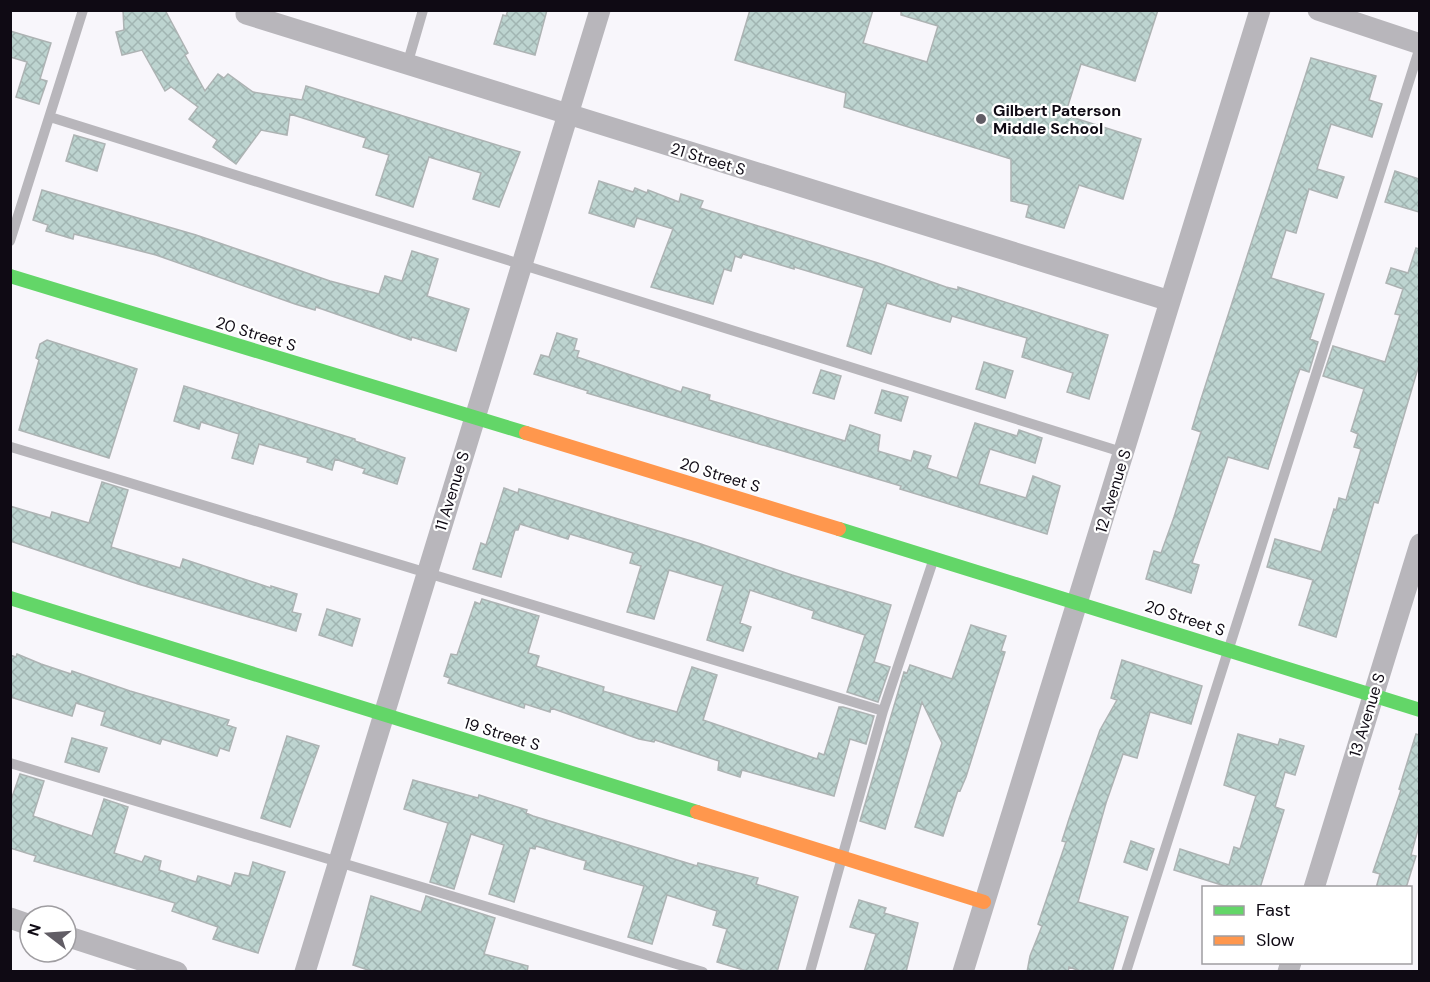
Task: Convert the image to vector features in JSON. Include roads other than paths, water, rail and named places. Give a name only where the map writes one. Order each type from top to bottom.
[{"type":"street","name":"11 Avenue S","points":[[305,972],[341,861],[426,572],[523,265],[600,10]]},
{"type":"street","name":"12 Avenue S","points":[[963,972],[1260,10]]},
{"type":"street","points":[[1318,10],[1419,46]]},
{"type":"street","name":"21 Street S","points":[[246,12],[567,116],[1170,301]]},
{"type":"street","name":"20 Street S","points":[[10,276],[1079,602],[1419,710]]},
{"type":"street","name":"13 Avenue S","points":[[1315,886],[1419,543]]},
{"type":"street","name":"19 Street S","points":[[10,598],[984,902]]},
{"type":"street","points":[[78,941],[148,967],[177,972]]},
{"type":"lane","points":[[10,241],[83,10]]},
{"type":"lane","points":[[407,65],[423,10]]},
{"type":"lane","points":[[1126,972],[1230,650],[1419,46]]},
{"type":"lane","points":[[50,117],[1125,453]]},
{"type":"lane","points":[[11,447],[883,711]]},
{"type":"lane","points":[[810,972],[883,711],[934,558]]},
{"type":"lane","points":[[10,763],[341,861],[702,972]]},
{"type":"place","name":"Gilbert Paterson Middle School","points":[[981,119]]}]
